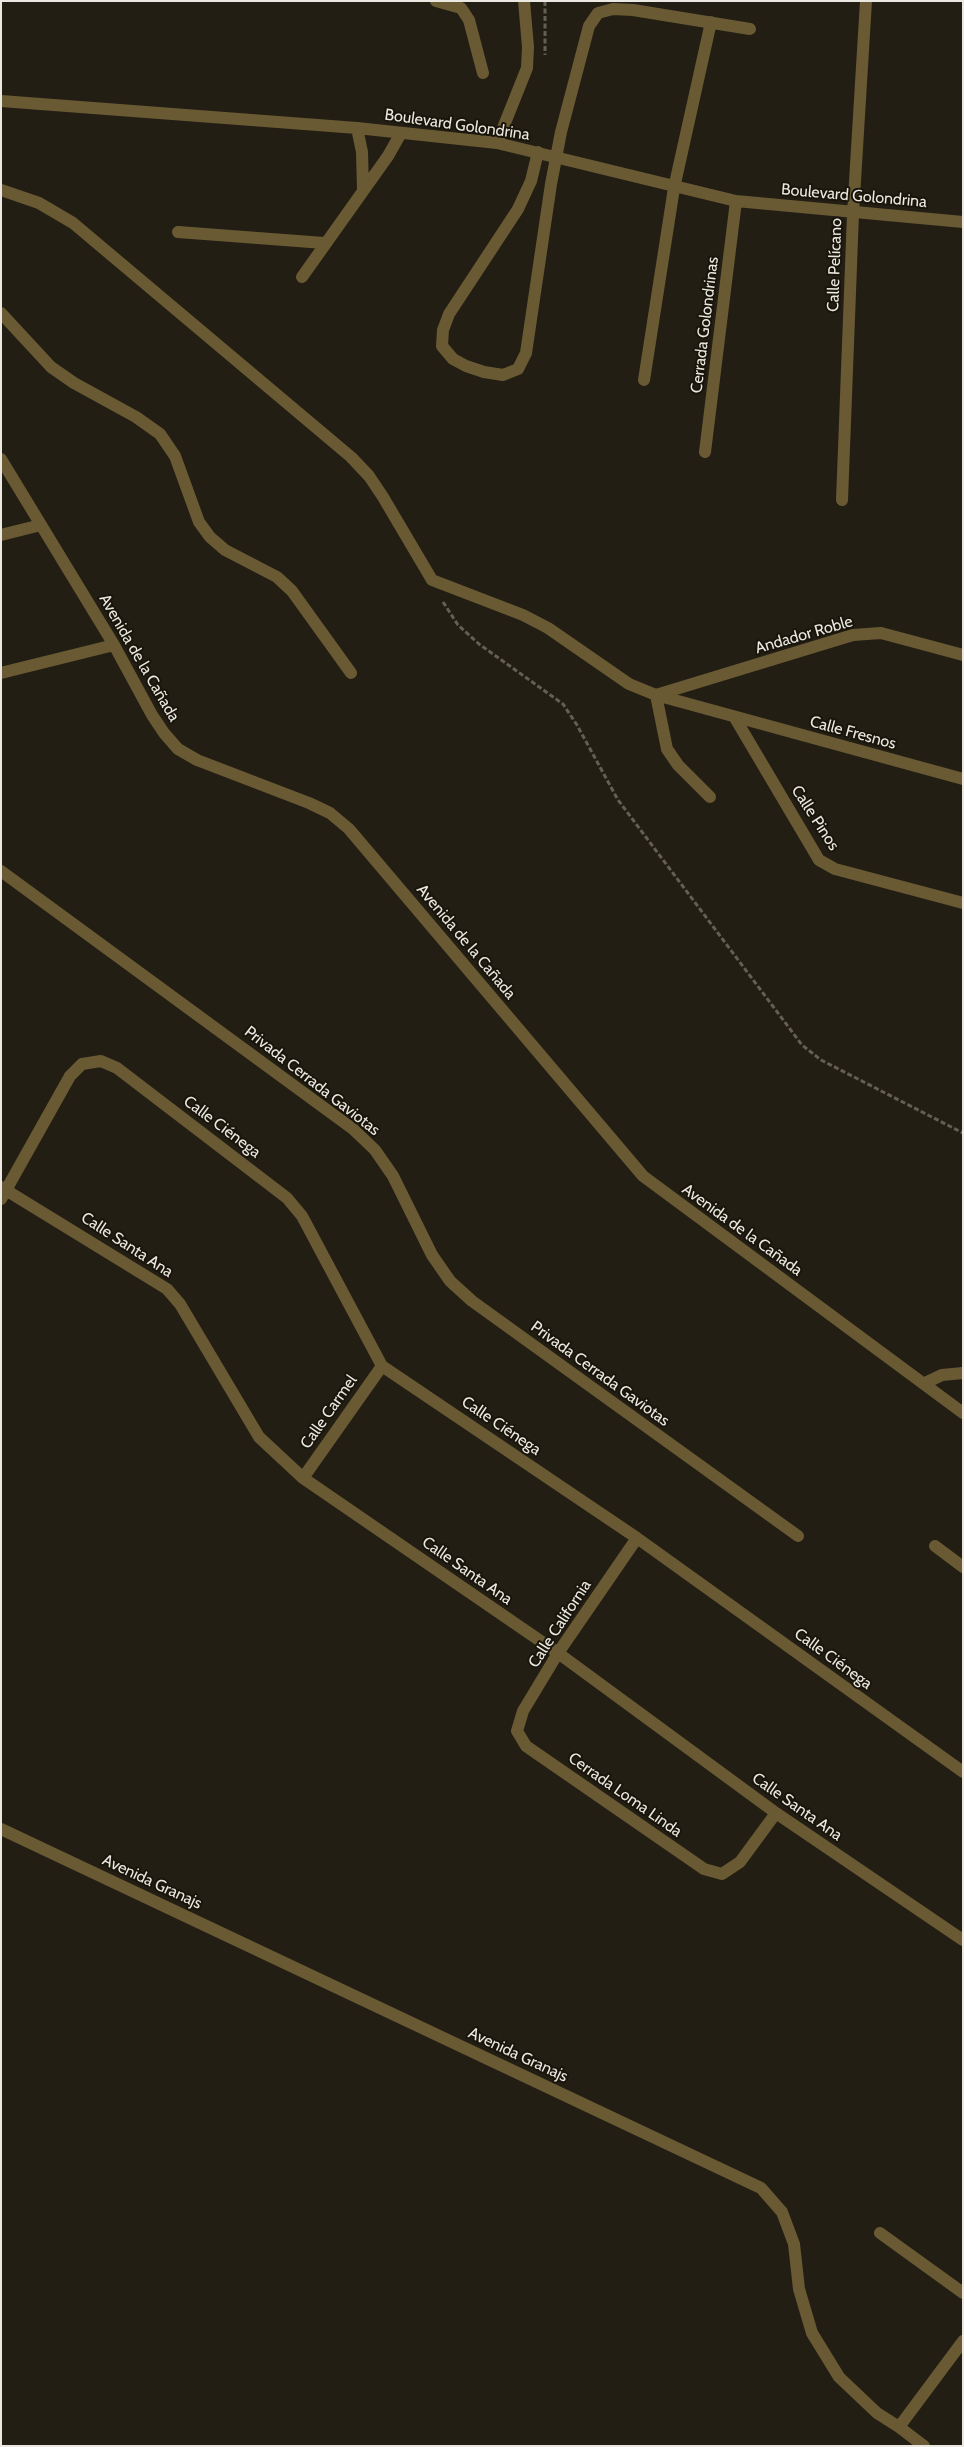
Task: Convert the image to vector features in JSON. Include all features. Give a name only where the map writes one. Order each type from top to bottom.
[{"type":"street","points":[[436,1],[461,8],[469,20],[483,73]]},
{"type":"street","points":[[497,143],[527,68],[528,47],[524,1]]},
{"type":"street","name":"Calle Pelícano","points":[[842,500],[853,214],[866,1]]},
{"type":"street","points":[[538,152],[531,181],[518,209],[449,314],[443,330],[442,346],[453,359],[484,372],[502,375],[518,369],[526,353],[560,132],[589,26],[598,13],[613,8],[750,29]]},
{"type":"street","points":[[644,380],[674,188],[711,22]]},
{"type":"street","name":"Boulevard Golondrina","points":[[1,102],[357,128],[497,143],[736,202],[853,214],[963,222]]},
{"type":"street","points":[[357,128],[362,152],[363,189]]},
{"type":"street","points":[[302,277],[401,133]]},
{"type":"street","points":[[1,190],[39,203],[73,222],[351,457],[374,483],[432,580]]},
{"type":"street","name":"Cerrada Golondrinas","points":[[705,452],[736,202]]},
{"type":"street","points":[[178,232],[324,243]]},
{"type":"street","points":[[1,313],[51,367],[74,384],[136,418],[160,434],[175,456],[199,522],[210,537],[225,550],[277,577],[292,591],[351,673]]},
{"type":"street","name":"Avenida de la Cañada","points":[[1,459],[114,645],[152,715],[178,749],[197,760],[309,803],[330,813],[349,829],[643,1176],[658,1189],[925,1383],[963,1413]]},
{"type":"street","points":[[1,535],[41,525]]},
{"type":"street","name":"Calle Fresnos","points":[[432,580],[539,624],[629,684],[656,696],[963,779]]},
{"type":"street","name":"Andador Roble","points":[[656,696],[853,635],[882,633],[963,655]]},
{"type":"street","points":[[1,673],[114,645]]},
{"type":"street","points":[[656,696],[668,749],[678,765],[710,797]]},
{"type":"street","name":"Calle Pinos","points":[[735,718],[819,860],[835,869],[963,903]]},
{"type":"street","name":"Privada Cerrada Gaviotas","points":[[1,871],[353,1129],[375,1150],[393,1176],[432,1255],[450,1281],[472,1301],[798,1536]]},
{"type":"street","name":"Calle Ciénega","points":[[3,1192],[70,1076],[82,1064],[100,1061],[117,1068],[287,1198],[302,1216],[382,1366],[637,1538],[963,1772]]},
{"type":"street","name":"Calle Santa Ana","points":[[3,1192],[167,1288],[180,1304],[259,1437],[303,1478],[558,1653],[776,1813],[963,1940]]},
{"type":"street","name":"Calle Carmel","points":[[303,1478],[382,1366]]},
{"type":"street","points":[[925,1383],[942,1375],[963,1373]]},
{"type":"street","name":"Calle California","points":[[517,1731],[523,1711],[558,1653],[637,1538]]},
{"type":"street","points":[[935,1546],[963,1567]]},
{"type":"street","name":"Cerrada Loma Linda","points":[[517,1731],[526,1746],[704,1869],[722,1874],[740,1862],[776,1813]]},
{"type":"street","name":"Avenida Granajs","points":[[1,1829],[761,2188],[782,2212],[794,2244],[799,2289],[812,2333],[839,2378],[876,2413],[924,2446]]},
{"type":"street","points":[[880,2233],[963,2293]]},
{"type":"street","points":[[899,2427],[963,2340]]},
{"type":"path","points":[[432,580],[445,607],[458,625],[479,644],[563,704],[577,725],[618,800],[802,1045],[822,1060],[963,1133]]}]
